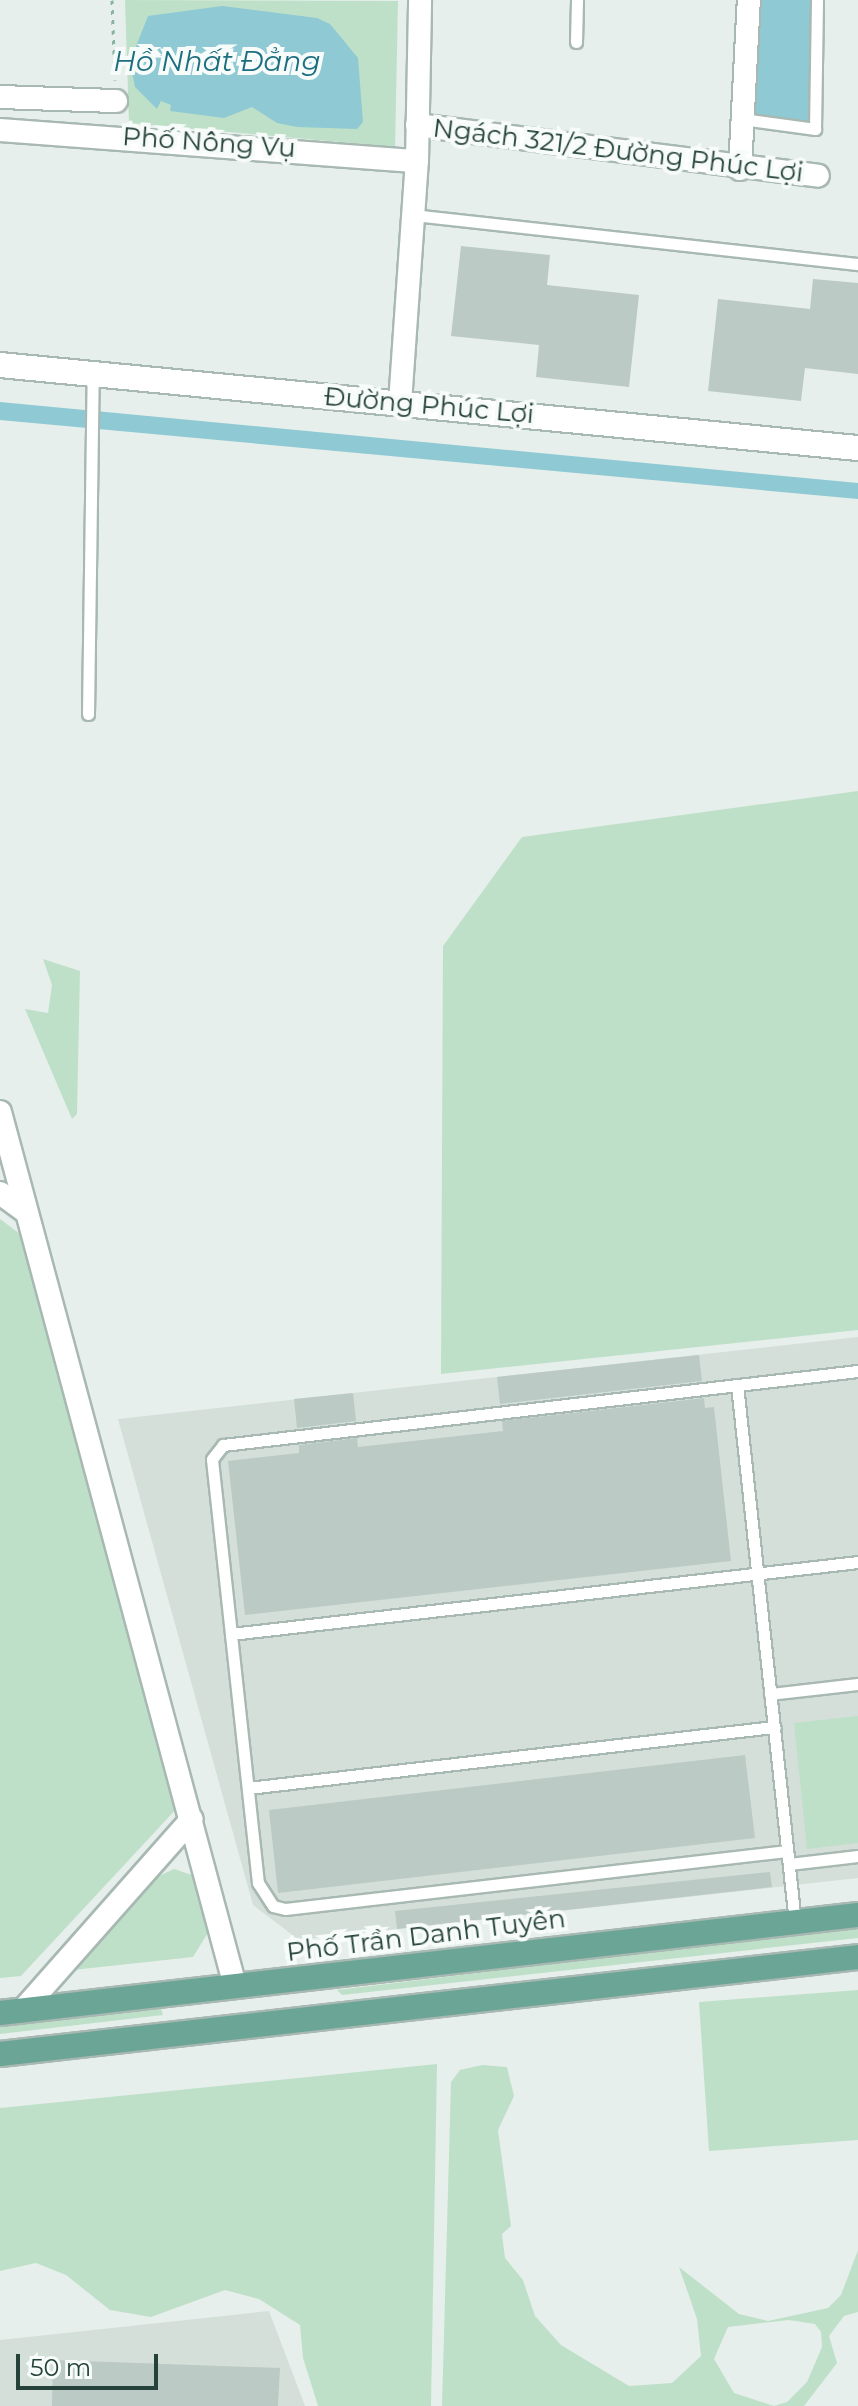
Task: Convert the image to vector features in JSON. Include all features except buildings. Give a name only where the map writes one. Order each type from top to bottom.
[{"type":"main road","name":"Phố Trần Danh Tuyên","points":[[11,2012],[858,1915]]},
{"type":"main road","points":[[0,2054],[858,1957]]},
{"type":"main road","points":[[235,1986],[242,2027]]},
{"type":"street","points":[[400,403],[417,161],[420,0]]},
{"type":"street","points":[[740,169],[749,0]]},
{"type":"street","points":[[0,97],[116,101]]},
{"type":"street","name":"Ngách 321/2 Đường Phúc Lợi","points":[[417,125],[740,169],[818,176]]},
{"type":"street","name":"Phố Nông Vụ","points":[[0,130],[417,161]]},
{"type":"street","name":"Đường Phúc Lợi","points":[[0,365],[858,448]]},
{"type":"street","points":[[0,1112],[235,1986]]},
{"type":"street","points":[[0,1193],[26,1212]]},
{"type":"street","points":[[11,2012],[192,1819]]},
{"type":"lane","points":[[576,42],[577,0]]},
{"type":"lane","points":[[742,119],[815,129],[817,0]]},
{"type":"lane","points":[[413,215],[858,264]]},
{"type":"lane","points":[[88,714],[93,374]]},
{"type":"lane","points":[[787,1851],[285,1909],[262,1896],[258,1883],[212,1459],[217,1448],[858,1371]]},
{"type":"lane","points":[[737,1385],[795,1922]]},
{"type":"lane","points":[[231,1634],[858,1562]]},
{"type":"lane","points":[[770,1694],[858,1684]]},
{"type":"lane","points":[[248,1788],[774,1727]]},
{"type":"lane","points":[[789,1864],[858,1856]]},
{"type":"path","points":[[112,0],[116,101]]},
{"type":"shaded area","points":[[858,1337],[858,1878],[299,1940],[253,1905],[118,1419]]},
{"type":"shaded area","points":[[269,2311],[305,2406],[0,2406],[0,2340]]},
{"type":"green space","name":"Hồ Nhất Đẳng","points":[[125,0],[398,1],[395,147],[129,123]]},
{"type":"green space","points":[[858,791],[858,1330],[441,1374],[443,946],[522,837]]},
{"type":"green space","points":[[43,959],[80,971],[77,1114],[72,1119],[25,1009],[48,1013],[52,985]]},
{"type":"green space","points":[[0,1219],[20,1234],[179,1806],[21,1976],[0,1978]]},
{"type":"green space","points":[[858,1716],[858,1843],[807,1849],[794,1723]]},
{"type":"green space","points":[[174,1869],[195,1876],[209,1931],[193,1957],[73,1970],[157,1877]]},
{"type":"green space","points":[[858,1927],[858,1938],[342,1995],[337,1990]]},
{"type":"green space","points":[[858,1990],[858,2140],[709,2151],[699,2002]]},
{"type":"green space","points":[[161,2008],[163,2015],[0,2034],[0,2026]]},
{"type":"green space","points":[[437,2064],[431,2406],[318,2406],[303,2358],[300,2325],[259,2299],[225,2290],[151,2317],[110,2310],[66,2275],[36,2263],[0,2271],[0,2108]]},
{"type":"green space","points":[[482,2065],[507,2067],[514,2096],[498,2130],[511,2226],[502,2234],[505,2258],[523,2280],[535,2316],[561,2345],[629,2386],[672,2383],[701,2356],[697,2319],[679,2267],[739,2314],[768,2321],[828,2308],[841,2295],[858,2250],[858,2312],[844,2316],[829,2336],[837,2363],[804,2406],[774,2406],[442,2406],[451,2082],[460,2070]],"holes":[[[789,2320],[815,2324],[821,2332],[822,2347],[807,2382],[787,2402],[774,2406],[734,2393],[714,2359],[728,2327]]]},
{"type":"water","points":[[758,0],[813,0],[808,124],[754,117]]},
{"type":"water","name":"Hồ Nhất Đẳng","points":[[222,6],[317,18],[330,24],[358,58],[363,122],[357,129],[297,127],[277,123],[252,107],[224,118],[170,111],[171,105],[161,101],[157,109],[135,87],[132,72],[131,59],[148,16]]},
{"type":"water","points":[[0,402],[858,483],[858,499],[0,420]]}]
